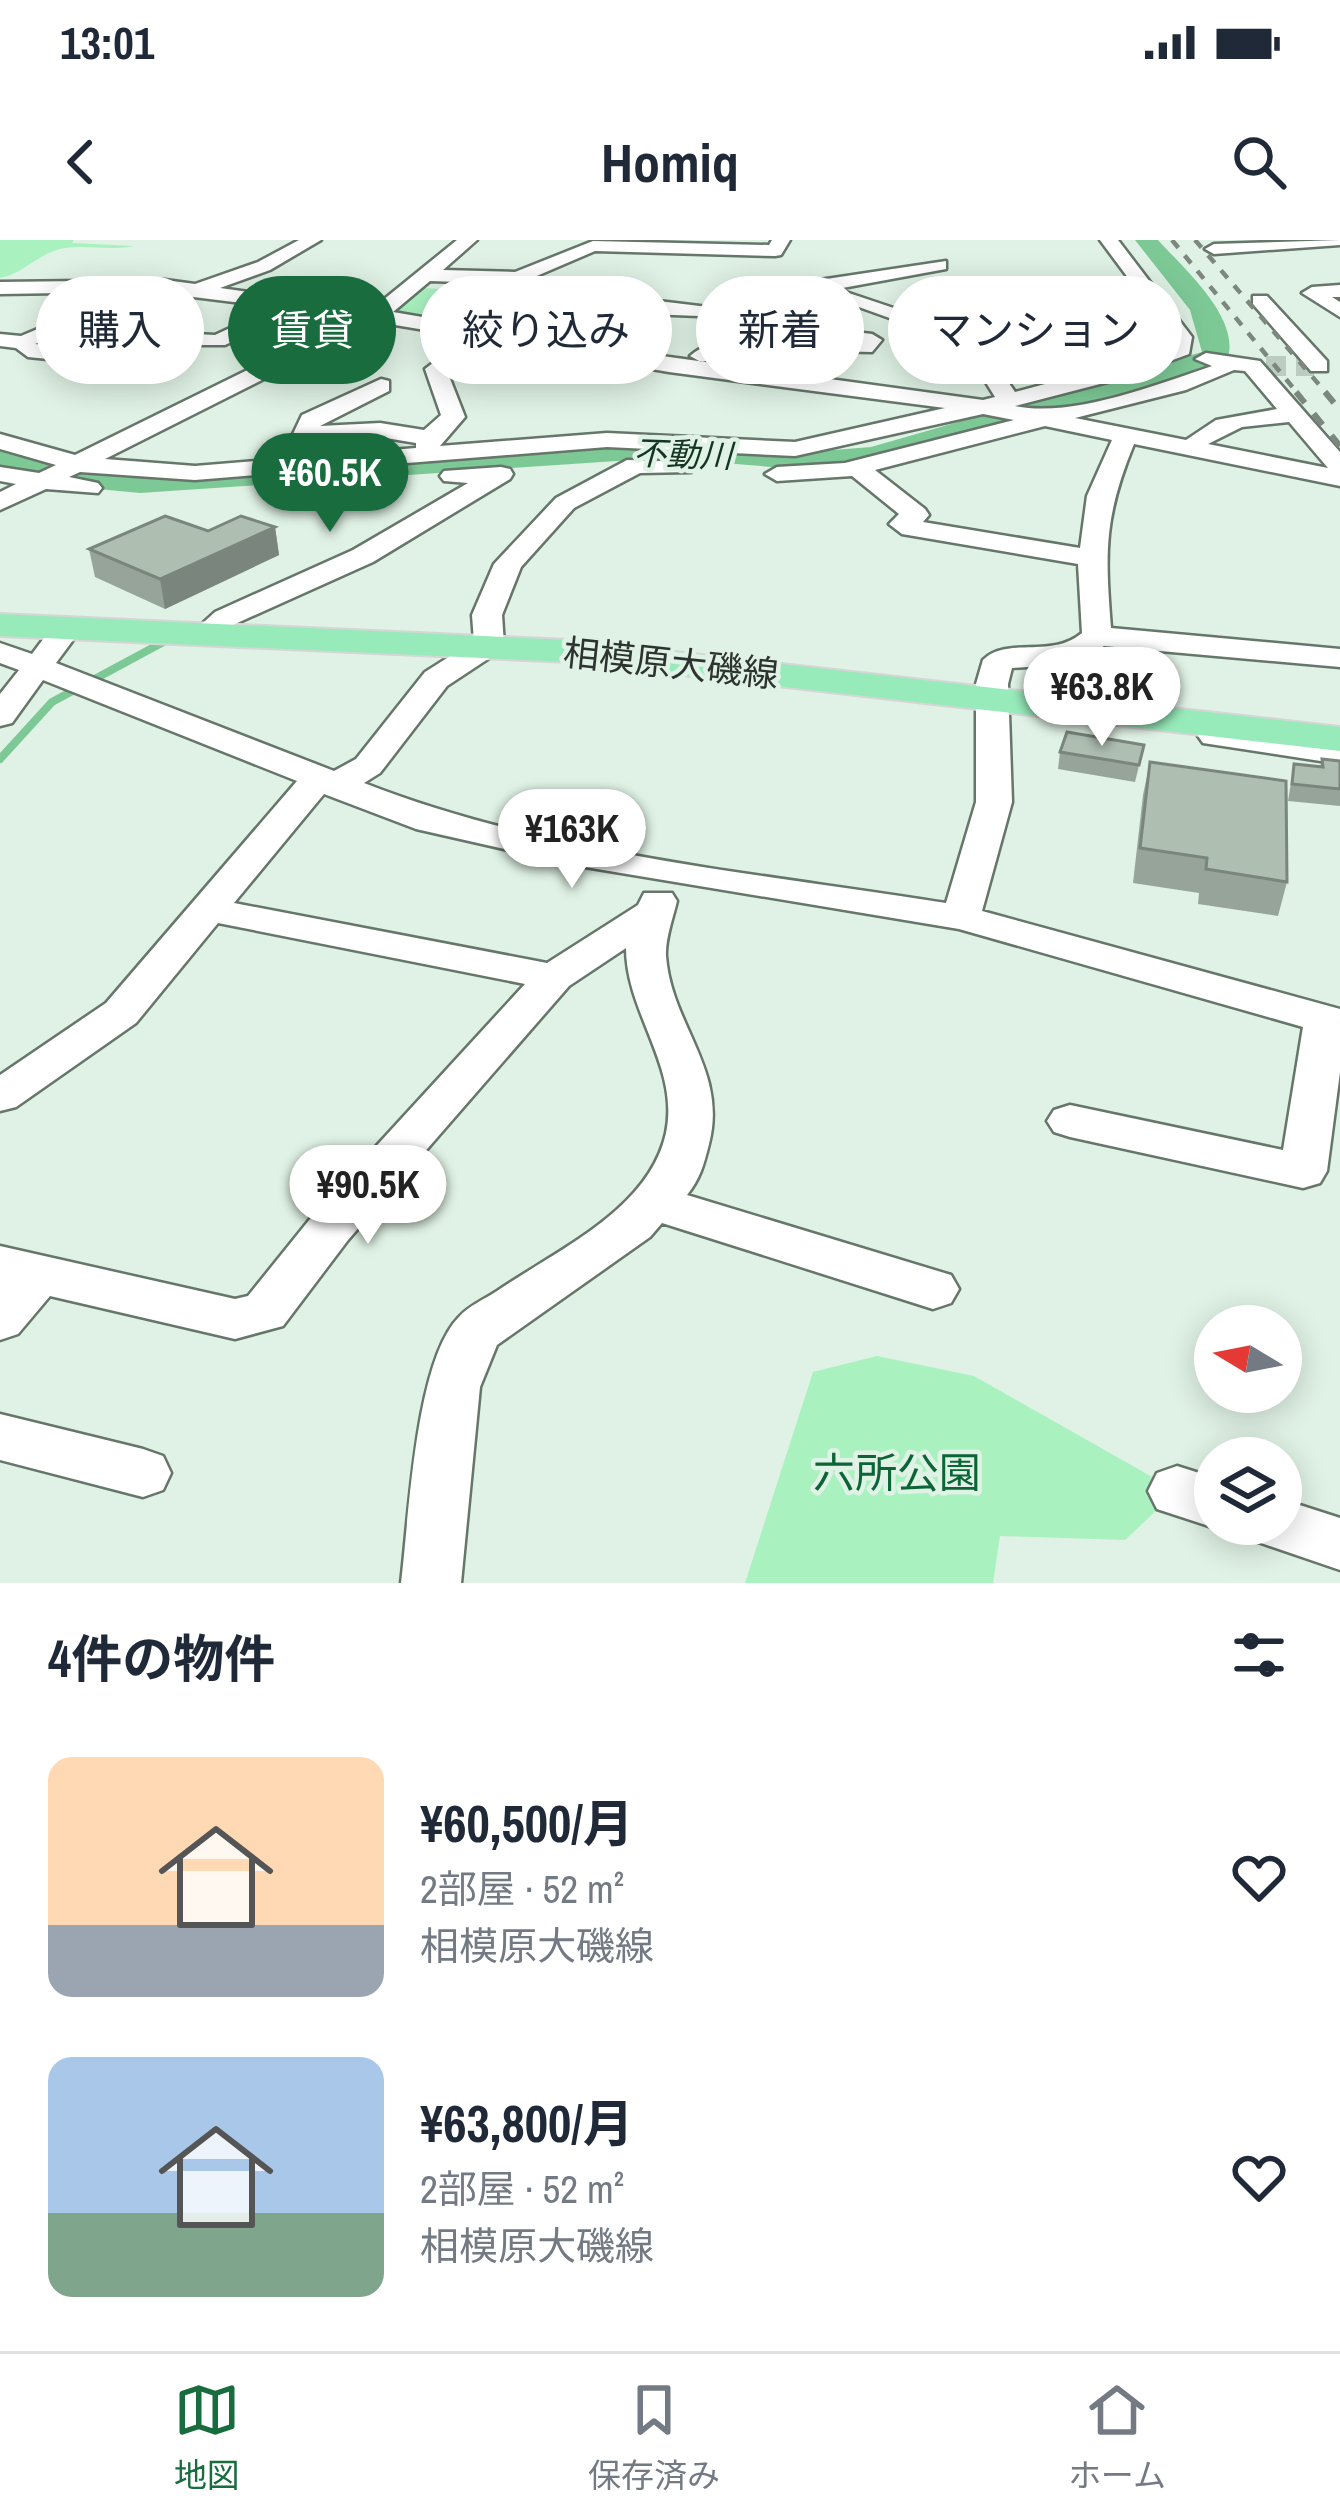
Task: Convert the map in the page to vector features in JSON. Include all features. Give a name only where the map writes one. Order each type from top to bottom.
[{"type":"main road","name":"相模原大磯線","points":[[0,625],[489,645],[1340,739]]},
{"type":"street","points":[[204,287],[312,240]]},
{"type":"street","points":[[396,298],[468,240]]},
{"type":"street","points":[[425,275],[518,278],[595,243],[776,251],[781,240]]},
{"type":"street","points":[[1108,240],[1135,276]]},
{"type":"street","points":[[1214,249],[1334,243]]},
{"type":"street","points":[[864,278],[940,265]]},
{"type":"street","points":[[1322,270],[1340,281]]},
{"type":"street","points":[[0,288],[36,288]]},
{"type":"street","points":[[1340,291],[1312,292],[1340,311]]},
{"type":"street","points":[[1260,300],[1329,370]]},
{"type":"street","points":[[11,341],[28,351],[126,361],[175,339],[218,341],[228,336]]},
{"type":"street","points":[[1182,355],[1249,365],[1340,467]]},
{"type":"street","points":[[680,368],[696,359]]},
{"type":"street","points":[[0,441],[53,473],[181,494],[636,465],[776,474],[856,467],[1249,365]]},
{"type":"street","points":[[672,367],[747,385],[979,406],[1340,478]]},
{"type":"street","points":[[0,502],[234,384]]},
{"type":"street","points":[[428,447],[453,417],[441,384]]},
{"type":"street","points":[[974,384],[1009,401]]},
{"type":"street","points":[[0,474],[195,473],[428,447],[607,440],[795,449],[1073,384]]},
{"type":"street","points":[[380,386],[310,419],[305,434],[380,430],[428,447]]},
{"type":"street","points":[[1190,450],[1209,429],[1258,417],[1298,415]]},
{"type":"street","points":[[1097,636],[1092,558],[1100,496],[1125,438]]},
{"type":"street","points":[[4,1088],[68,1054],[122,1013],[176,953],[205,909],[326,783],[368,766],[436,679],[489,645],[487,615],[514,554],[565,503],[636,465]]},
{"type":"street","points":[[856,467],[916,514],[902,524],[905,529],[1092,558]]},
{"type":"street","points":[[208,632],[225,618],[409,532],[501,474]]},
{"type":"street","points":[[0,716],[67,628]]},
{"type":"street","points":[[962,917],[994,802],[992,700],[998,660],[1075,655],[1097,636],[1340,658]]},
{"type":"street","points":[[0,652],[326,783],[662,891],[962,917],[1094,950],[1333,1022],[1303,1171],[1070,1121]]},
{"type":"street","points":[[1111,714],[1189,713],[1340,727]]},
{"type":"street","points":[[1111,714],[1166,730],[1340,754]]},
{"type":"street","points":[[0,1320],[20,1270],[235,1319],[265,1312],[331,1226],[554,977],[662,891]]},
{"type":"street","points":[[431,1583],[453,1387],[476,1333],[634,1224],[678,1174],[690,1129],[691,1088],[650,983],[645,951],[662,891]]},
{"type":"street","points":[[205,909],[554,977]]},
{"type":"street","points":[[652,1202],[933,1289]]},
{"type":"street","points":[[0,1438],[142,1473]]},
{"type":"street","points":[[1302,1532],[1340,1544]]},
{"type":"green space","points":[[0,240],[134,246],[63,248],[0,278]]},
{"type":"green space","points":[[420,290],[420,320],[396,316],[396,308]]},
{"type":"green space","name":"六所公園","points":[[877,1356],[974,1376],[1177,1491],[1125,1540],[1000,1536],[993,1583],[745,1583],[813,1372]]},
{"type":"building","points":[[165,516],[208,531],[241,516],[275,527],[160,579],[89,549]]},
{"type":"building","points":[[1067,732],[1144,745],[1139,765],[1060,752]]},
{"type":"building","points":[[1322,759],[1340,761],[1340,789],[1292,784],[1294,764],[1323,767]]},
{"type":"building","points":[[1150,762],[1286,781],[1287,882],[1206,869],[1207,858],[1140,848]]},
{"type":"waterway","name":"不動川","points":[[0,456],[66,476],[140,483],[662,449],[821,461],[873,456],[1216,357],[1216,341],[1203,310],[1146,240]]},
{"type":"waterway","points":[[492,472],[511,460]]},
{"type":"waterway","points":[[0,759],[52,702],[169,639]]},
{"type":"tunnel","points":[[1266,366],[1314,366]]},
{"type":"railway","points":[[1172,240],[1299,395]]},
{"type":"railway","points":[[1195,240],[1328,395]]},
{"type":"railway","points":[[1296,392],[1340,446]]},
{"type":"railway","points":[[1325,392],[1340,410]]}]
